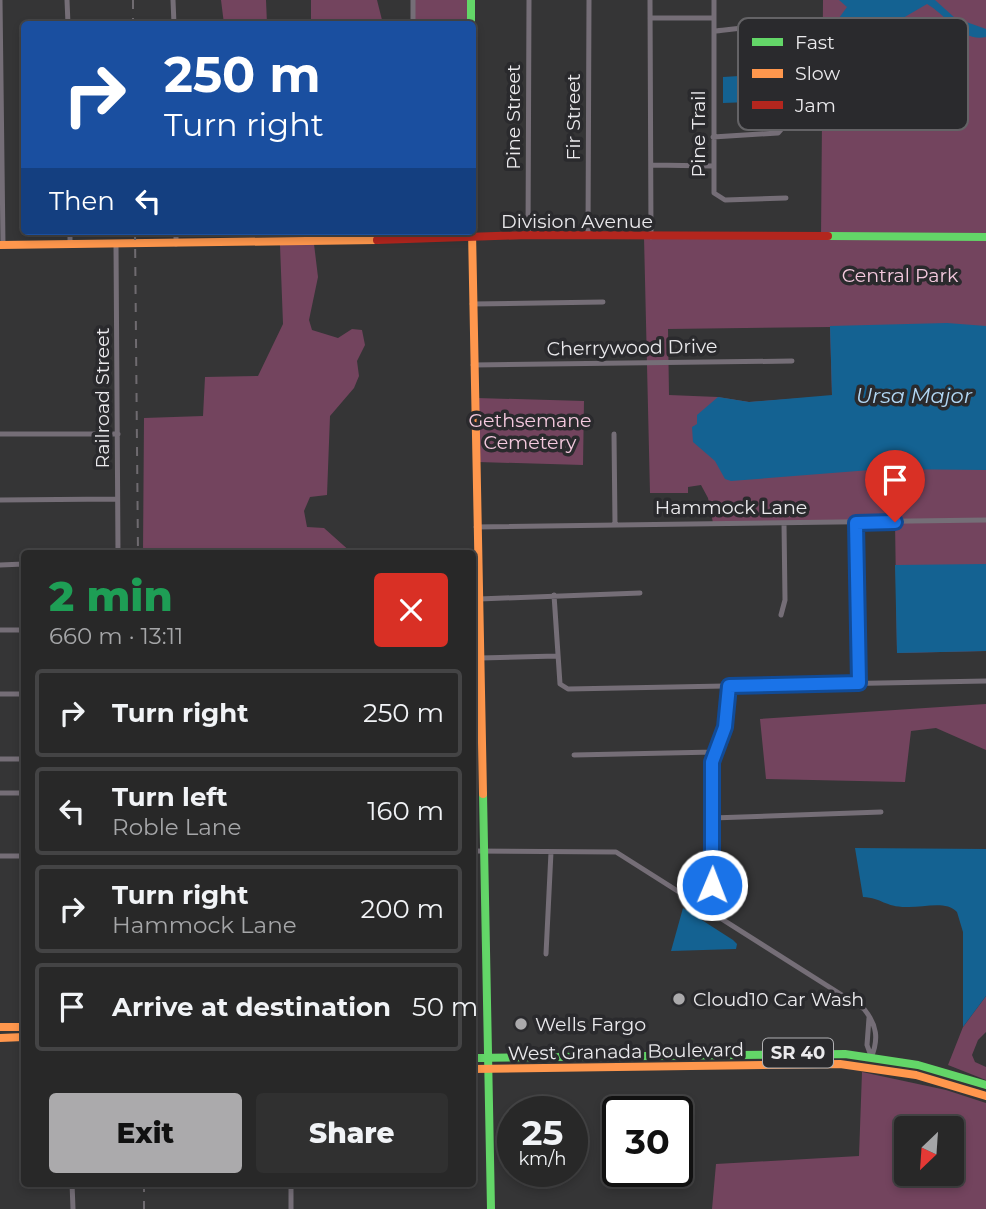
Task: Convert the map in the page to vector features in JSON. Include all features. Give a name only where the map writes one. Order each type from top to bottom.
[{"type":"street","points":[[0,0],[1,245]]},
{"type":"street","points":[[67,0],[68,21]]},
{"type":"street","points":[[173,0],[174,21]]},
{"type":"street","points":[[412,0],[413,21]]},
{"type":"street","points":[[471,0],[471,21]]},
{"type":"street","name":"Pine Street","points":[[528,235],[529,0]]},
{"type":"street","name":"Fir Street","points":[[588,234],[589,0]]},
{"type":"street","points":[[650,0],[651,237]]},
{"type":"street","name":"Pine Trail","points":[[714,0],[713,193],[718,198],[786,198]]},
{"type":"street","points":[[650,19],[714,18]]},
{"type":"street","points":[[714,31],[738,30]]},
{"type":"street","points":[[713,136],[778,133],[781,130]]},
{"type":"street","points":[[652,165],[713,166]]},
{"type":"street","name":"Division Avenue","points":[[476,234],[986,237]]},
{"type":"street","points":[[70,235],[70,244]]},
{"type":"street","points":[[176,235],[176,244]]},
{"type":"street","name":"Division Avenue","points":[[1,245],[176,244],[413,235]]},
{"type":"street","points":[[472,235],[479,599],[476,621],[480,658],[476,753],[477,851],[489,1058],[491,1209]]},
{"type":"street","name":"Railroad Street","points":[[117,244],[118,550]]},
{"type":"street","points":[[472,304],[603,302]]},
{"type":"street","name":"Cherrywood Drive","points":[[473,365],[792,361]]},
{"type":"street","points":[[0,434],[118,433]]},
{"type":"street","points":[[614,434],[615,524]]},
{"type":"street","points":[[0,500],[117,499]]},
{"type":"street","name":"Hammock Lane","points":[[476,527],[986,520]]},
{"type":"street","points":[[781,615],[785,600],[784,523]]},
{"type":"street","points":[[856,523],[859,683]]},
{"type":"street","points":[[0,565],[21,564]]},
{"type":"street","points":[[479,599],[554,594],[640,593]]},
{"type":"street","points":[[554,594],[560,684],[566,688],[986,681]]},
{"type":"street","points":[[0,630],[21,630]]},
{"type":"street","points":[[480,658],[558,656]]},
{"type":"street","points":[[703,907],[712,885],[715,751],[725,727],[729,686]]},
{"type":"street","points":[[0,694],[21,694]]},
{"type":"street","points":[[574,755],[715,751]]},
{"type":"street","points":[[0,759],[21,759]]},
{"type":"street","points":[[0,793],[21,793]]},
{"type":"street","points":[[712,818],[881,812]]},
{"type":"street","points":[[477,851],[616,852],[864,1009],[876,1027],[876,1047],[870,1068]]},
{"type":"street","points":[[546,954],[551,852]]},
{"type":"street","points":[[0,856],[21,856]]},
{"type":"street","points":[[0,1027],[21,1027]]},
{"type":"street","points":[[0,1038],[21,1037]]},
{"type":"street","name":"West Granada Boulevard","points":[[476,1058],[818,1053],[872,1057],[927,1067],[986,1085]]},
{"type":"street","points":[[659,1055],[659,1066]]},
{"type":"street","name":"West Granada Boulevard","points":[[476,1069],[816,1064],[870,1068],[942,1081],[986,1096]]},
{"type":"street","points":[[72,1187],[73,1209]]},
{"type":"street","points":[[291,1187],[291,1209]]},
{"type":"green space","points":[[221,0],[266,0],[267,21],[224,21]]},
{"type":"green space","points":[[311,0],[377,0],[382,21],[311,21]]},
{"type":"green space","points":[[415,0],[468,0],[468,21],[415,21]]},
{"type":"green space","name":"Central Park","points":[[823,0],[986,0],[986,651],[897,653],[895,522],[713,523],[708,498],[701,485],[688,487],[688,493],[650,493],[644,237],[821,238],[822,130],[968,130],[968,18],[823,18]],"holes":[[[830,327],[832,396],[749,402],[718,397],[669,395],[668,329]]]},
{"type":"green space","points":[[314,244],[318,277],[309,320],[312,330],[338,338],[352,329],[362,330],[365,345],[357,361],[359,376],[354,388],[330,416],[327,495],[310,497],[304,511],[307,527],[324,528],[349,550],[143,550],[144,418],[203,416],[205,377],[258,376],[283,324],[280,245]]},
{"type":"green space","name":"Gethsemane Cemetery","points":[[477,398],[584,401],[583,465],[478,462]]},
{"type":"green space","points":[[986,704],[986,750],[936,728],[911,731],[905,782],[766,779],[760,719]]},
{"type":"green space","points":[[986,996],[986,1032],[978,1040],[972,1055],[975,1062],[986,1067],[986,1080],[948,1065],[963,1027]]},
{"type":"green space","points":[[862,1072],[946,1090],[986,1103],[986,1209],[712,1209],[716,1164],[859,1156]]},
{"type":"water","points":[[839,0],[935,0],[955,18],[944,18],[927,4],[903,18],[839,18],[847,7]]},
{"type":"water","points":[[968,23],[986,29],[986,37],[970,36]]},
{"type":"water","points":[[738,76],[738,102],[723,103],[723,77]]},
{"type":"water","name":"Ursa Major","points":[[947,323],[986,326],[986,470],[883,469],[731,481],[725,479],[715,461],[693,442],[692,427],[697,424],[697,415],[718,397],[749,402],[832,395],[830,326]]},
{"type":"water","points":[[986,564],[986,651],[897,653],[895,565]]},
{"type":"water","points":[[855,848],[986,849],[986,996],[963,1027],[963,932],[957,912],[947,906],[899,907],[863,897]]},
{"type":"water","points":[[683,908],[733,940],[737,944],[736,949],[671,951]]},
{"type":"railway","points":[[133,0],[133,21]]},
{"type":"railway","points":[[135,235],[138,550]]},
{"type":"railway","points":[[144,1187],[144,1209]]},
{"type":"traffic: fast","points":[[471,0],[471,21]]},
{"type":"traffic: fast","points":[[828,236],[986,237]]},
{"type":"traffic: fast","points":[[483,794],[491,1209]]},
{"type":"traffic: fast","points":[[476,1058],[845,1054],[918,1065],[986,1085]]},
{"type":"traffic: slow","points":[[472,235],[483,794]]},
{"type":"traffic: slow","points":[[0,245],[377,240]]},
{"type":"traffic: slow","points":[[0,1027],[21,1027]]},
{"type":"traffic: slow","points":[[0,1038],[21,1037]]},
{"type":"traffic: slow","points":[[476,1069],[840,1064],[916,1075],[986,1096]]},
{"type":"traffic: jam","points":[[377,240],[528,235],[828,236]]},
{"type":"place","name":"Cloud10 Car Wash","points":[[679,999]]},
{"type":"place","name":"Wells Fargo","points":[[521,1024]]},
{"type":"route","points":[[712,885],[712,762],[725,727],[729,686],[859,683],[856,523],[895,522]]}]
